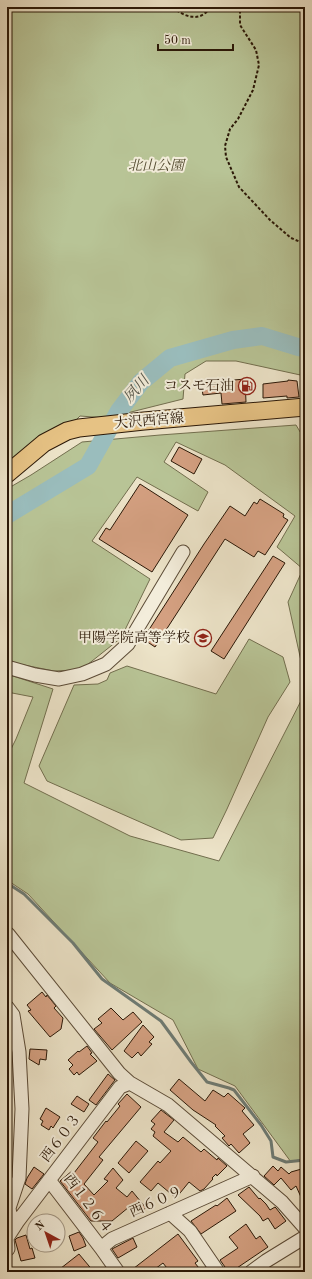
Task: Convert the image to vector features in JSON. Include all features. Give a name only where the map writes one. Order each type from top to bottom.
[{"type":"main road","name":"大沢西宮線","points":[[7,474],[44,443],[68,431],[144,421],[305,407]]},
{"type":"street","points":[[7,667],[35,676],[60,679],[82,674],[106,664],[128,644],[183,552]]},
{"type":"street","points":[[8,934],[118,1073],[130,1083],[168,1105],[282,1202],[305,1228]]},
{"type":"street","name":"西６０３","points":[[7,1007],[13,1015],[20,1059],[22,1109],[19,1178],[9,1208],[10,1215],[18,1221],[120,1087],[130,1083]]},
{"type":"street","name":"西６０９","points":[[101,1248],[112,1239],[253,1176]]},
{"type":"street","name":"西１２６４","points":[[49,1180],[101,1248]]},
{"type":"street","points":[[170,1213],[190,1231],[218,1272]]},
{"type":"street","points":[[8,1249],[7,1238],[18,1221]]},
{"type":"street","points":[[252,1272],[272,1257],[305,1238]]},
{"type":"street","points":[[101,1248],[118,1272]]},
{"type":"path","points":[[173,7],[178,12],[190,17],[202,15],[211,7]]},
{"type":"path","points":[[244,7],[240,12],[240,25],[256,50],[259,65],[254,90],[238,119],[230,129],[225,146],[226,157],[239,187],[270,220],[291,238],[305,244]]},
{"type":"green space","name":"北山公園","points":[[7,7],[305,7],[305,376],[236,361],[206,361],[185,374],[183,399],[107,418],[80,416],[76,420],[42,437],[7,465]]},
{"type":"green space","points":[[296,425],[305,440],[305,679],[288,602],[303,569],[277,547],[295,516],[225,465],[176,442],[164,462],[208,492],[198,511],[137,477],[92,541],[150,579],[121,638],[87,665],[74,670],[54,671],[7,660],[7,489],[82,442]]},
{"type":"green space","points":[[249,639],[283,657],[290,682],[268,717],[213,838],[181,840],[47,781],[39,766],[74,685],[98,684],[107,680],[110,673],[127,666],[216,694]]},
{"type":"green space","points":[[7,674],[53,689],[24,783],[130,836],[219,861],[305,693],[305,1158],[291,1162],[235,1086],[198,1069],[173,1020],[110,983],[28,894],[7,880],[7,757],[33,697],[7,692]]},
{"type":"building","points":[[245,379],[246,402],[222,404],[221,393],[203,395],[201,383]]},
{"type":"building","points":[[288,380],[297,381],[299,397],[287,398],[287,396],[263,398],[263,384]]},
{"type":"building","points":[[179,447],[202,459],[194,474],[171,461]]},
{"type":"building","points":[[140,484],[188,515],[152,572],[99,539],[106,528],[110,530]]},
{"type":"building","points":[[260,499],[284,514],[283,517],[288,520],[265,555],[258,551],[254,557],[225,539],[155,647],[143,639],[230,506],[245,516],[254,502],[257,504]]},
{"type":"building","points":[[273,556],[285,563],[224,659],[211,651]]},
{"type":"building","points":[[42,992],[46,997],[47,995],[56,1006],[54,1008],[63,1018],[61,1029],[50,1037],[28,1011],[31,1010],[27,1005]]},
{"type":"building","points":[[111,1008],[123,1020],[133,1012],[142,1022],[112,1050],[94,1029],[102,1023],[98,1019]]},
{"type":"building","points":[[143,1025],[154,1037],[149,1042],[152,1044],[141,1056],[138,1052],[132,1058],[124,1051]]},
{"type":"building","points":[[87,1046],[92,1053],[90,1054],[97,1061],[79,1075],[77,1072],[74,1075],[69,1069],[73,1065],[68,1060],[78,1051],[79,1052]]},
{"type":"building","points":[[30,1049],[47,1050],[46,1060],[40,1059],[39,1065],[29,1059]]},
{"type":"building","points":[[108,1074],[115,1080],[96,1105],[89,1100]]},
{"type":"building","points":[[179,1079],[205,1101],[213,1090],[224,1097],[228,1093],[245,1108],[242,1111],[254,1125],[243,1134],[250,1143],[239,1153],[231,1144],[229,1146],[222,1138],[225,1136],[215,1126],[216,1125],[193,1110],[170,1090]]},
{"type":"building","points":[[127,1094],[141,1107],[99,1157],[103,1160],[84,1184],[94,1195],[108,1181],[104,1179],[113,1168],[123,1180],[116,1188],[127,1197],[132,1191],[146,1208],[136,1215],[129,1207],[112,1221],[91,1221],[60,1181],[72,1171],[74,1173],[98,1142],[93,1138],[120,1106],[118,1104]]},
{"type":"building","points":[[77,1096],[89,1104],[84,1112],[71,1104]]},
{"type":"building","points":[[46,1108],[60,1117],[53,1128],[51,1126],[49,1130],[41,1125],[43,1121],[40,1119]]},
{"type":"building","points":[[161,1110],[174,1120],[164,1132],[178,1142],[183,1137],[201,1152],[204,1149],[227,1166],[217,1176],[216,1174],[212,1178],[213,1179],[204,1189],[200,1191],[189,1182],[176,1198],[158,1183],[151,1191],[140,1182],[158,1161],[160,1163],[171,1151],[153,1136],[155,1132],[151,1129],[155,1124],[151,1121]]},
{"type":"building","points":[[136,1141],[148,1151],[129,1173],[118,1163]]},
{"type":"building","points":[[273,1166],[278,1171],[281,1167],[289,1174],[305,1168],[305,1206],[296,1186],[291,1190],[281,1178],[274,1185],[264,1176]]},
{"type":"building","points":[[34,1167],[44,1174],[32,1189],[25,1184]]},
{"type":"building","points":[[249,1187],[270,1210],[275,1207],[286,1221],[275,1229],[268,1218],[263,1221],[260,1216],[238,1195]]},
{"type":"building","points":[[227,1198],[236,1211],[201,1234],[191,1221],[216,1205],[217,1206]]},
{"type":"building","points":[[246,1224],[256,1239],[260,1236],[268,1247],[231,1272],[226,1272],[225,1267],[220,1260],[238,1248],[229,1237]]},
{"type":"building","points":[[79,1232],[86,1246],[74,1251],[69,1236]]},
{"type":"building","points":[[178,1234],[198,1261],[195,1263],[202,1272],[170,1272],[163,1263],[151,1272],[129,1272]]},
{"type":"building","points":[[26,1235],[26,1253],[34,1253],[35,1258],[21,1261],[15,1240]]},
{"type":"building","points":[[133,1238],[137,1247],[118,1258],[112,1249]]},
{"type":"building","points":[[79,1254],[94,1272],[56,1272]]},
{"type":"waterway","name":"夙川","points":[[7,515],[88,466],[119,411],[141,382],[170,358],[233,340],[262,336],[305,348]]},
{"type":"waterway","points":[[7,883],[24,894],[73,943],[102,979],[161,1021],[207,1082],[234,1090],[261,1125],[271,1141],[273,1157],[286,1162],[305,1160]]},
{"type":"place","name":"コスモ石油","points":[[247,386]]},
{"type":"place","name":"甲陽学院高等学校","points":[[203,638]]}]
